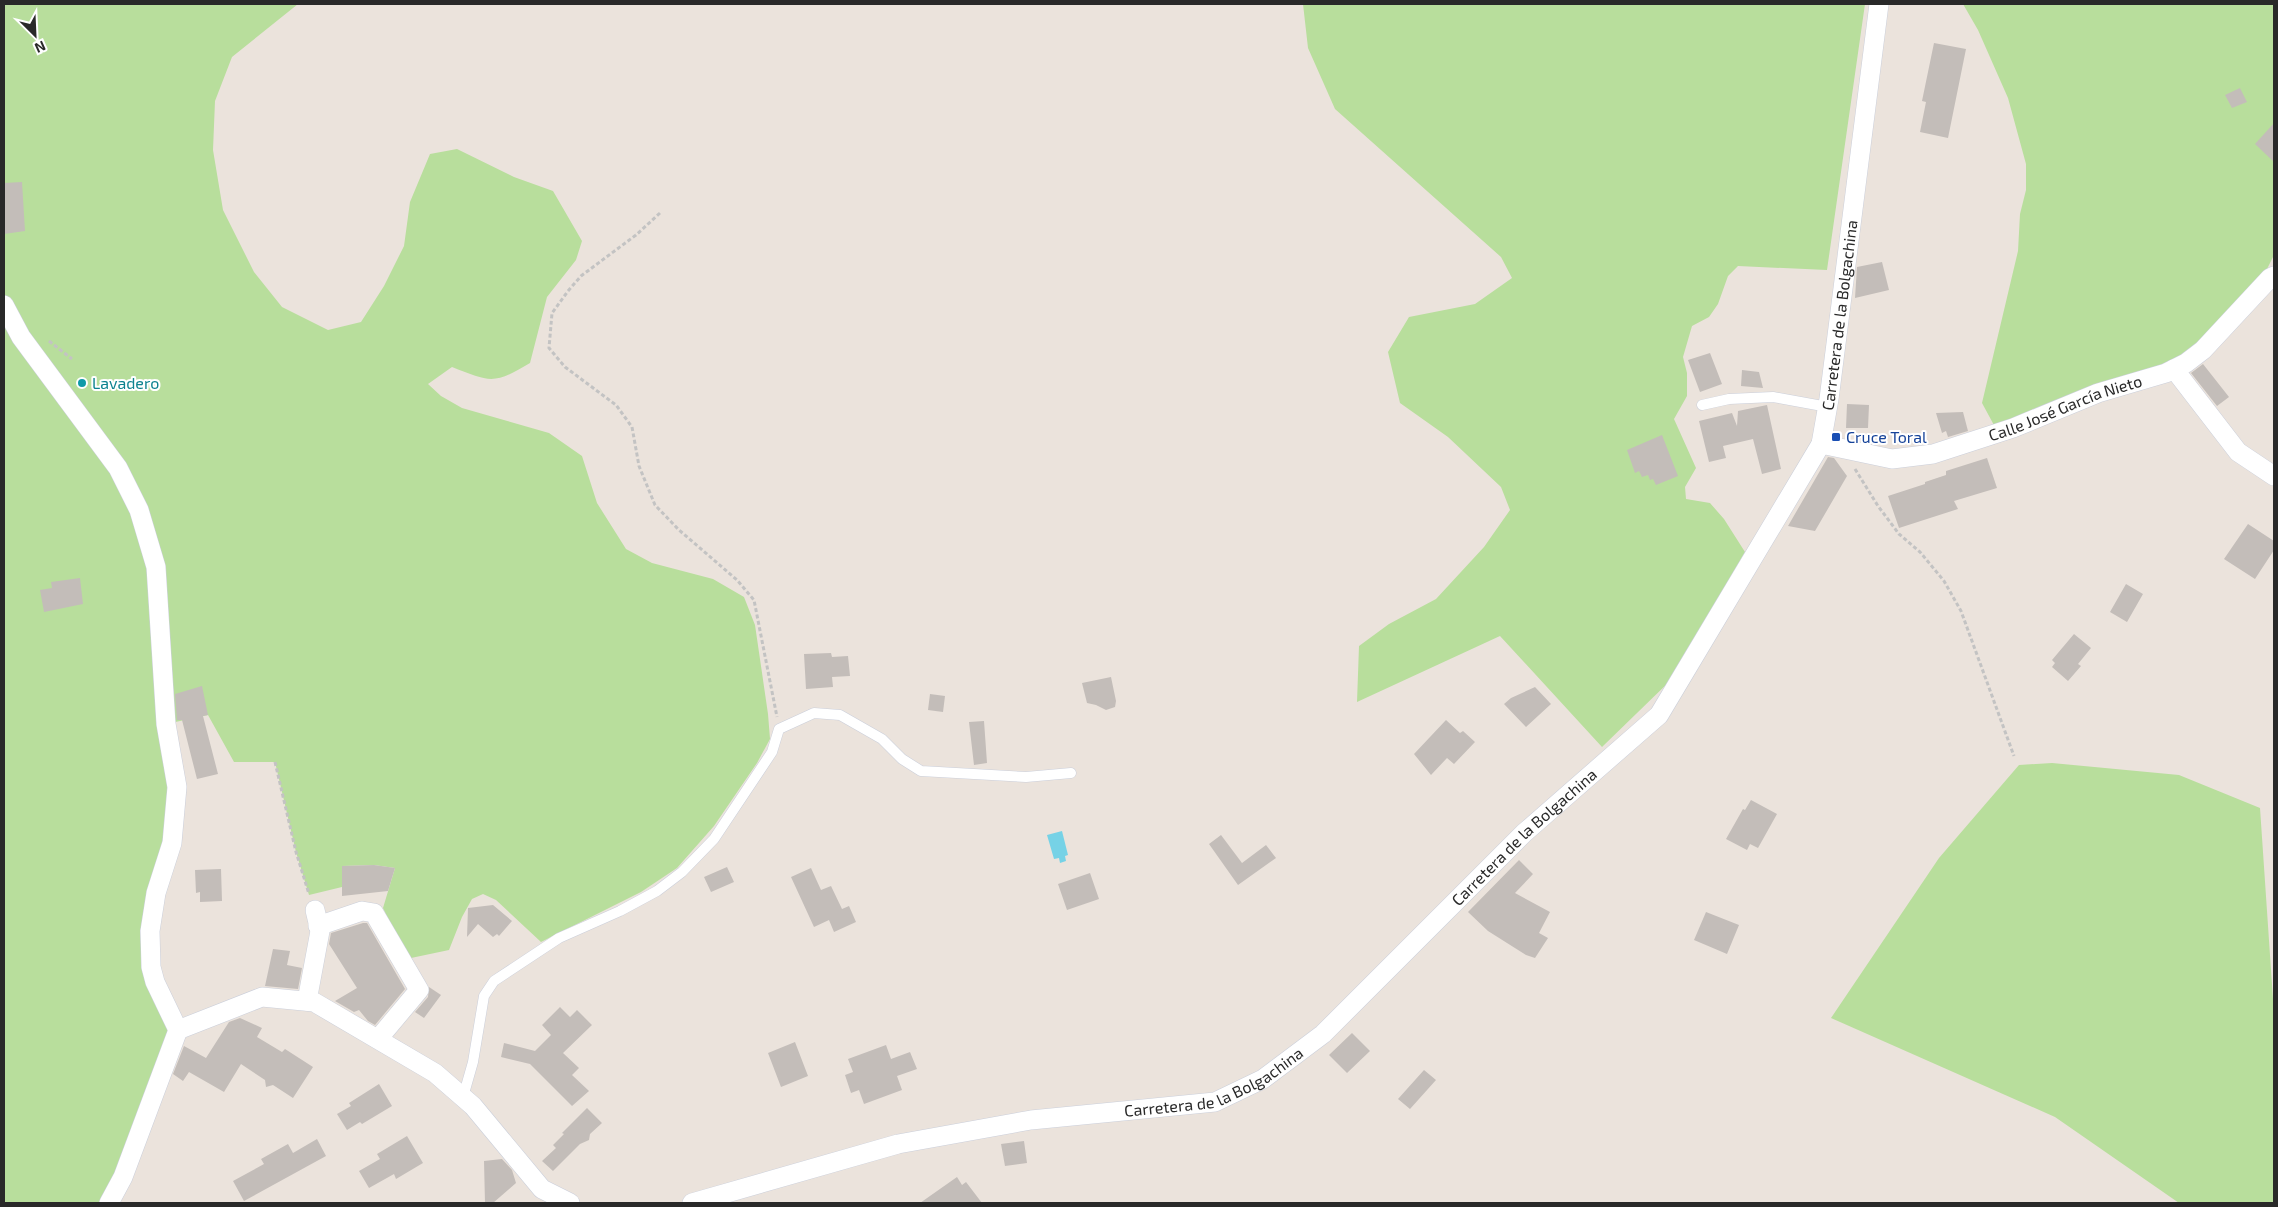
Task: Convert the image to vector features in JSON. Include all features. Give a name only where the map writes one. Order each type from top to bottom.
[{"type":"street","name":"Carretera de la Bolgachina","points":[[692,1203],[898,1144],[1031,1120],[1215,1102],[1262,1079],[1323,1034],[1524,833],[1659,715],[1821,444],[1828,407],[1879,4]]},
{"type":"street","name":"Calle José García Nieto","points":[[1821,444],[1892,459],[1933,454],[2013,428],[2098,393],[2174,369],[2186,363],[2203,350],[2270,278],[2274,276]]},
{"type":"street","points":[[4,306],[21,337],[118,468],[139,510],[156,568],[166,724],[177,787],[172,843],[156,893],[150,931],[151,967],[155,982],[178,1030],[123,1177],[109,1203]]},
{"type":"street","points":[[2174,369],[2238,452],[2274,476]]},
{"type":"street","points":[[307,1002],[320,931],[317,918],[362,911],[374,913],[419,990],[378,1040]]},
{"type":"street","points":[[178,1030],[262,997],[314,1002],[435,1073],[473,1106],[542,1196],[570,1203]]},
{"type":"lane","points":[[1702,405],[1729,399],[1772,397],[1828,407]]},
{"type":"lane","points":[[463,1097],[474,1062],[484,996],[494,981],[559,938],[650,895],[682,872],[719,832],[772,752],[780,730],[814,713],[840,715],[882,739],[902,760],[921,771],[1026,777],[1070,773]]},
{"type":"path","points":[[660,213],[636,235],[581,276],[568,291],[552,313],[549,348],[565,367],[616,405],[632,427],[639,466],[655,505],[678,530],[737,580],[754,600],[780,730]]},
{"type":"path","points":[[1848,450],[1857,476],[1878,506],[1899,534],[1920,552],[1944,581],[1961,611],[2014,756]]},
{"type":"path","points":[[275,762],[296,852],[317,918]]},
{"type":"green space","points":[[4,4],[298,4],[232,57],[215,101],[213,150],[223,210],[254,272],[282,307],[328,330],[361,322],[384,286],[404,246],[410,202],[430,154],[457,149],[514,177],[553,191],[582,241],[576,260],[547,297],[530,363],[508,375],[492,379],[475,376],[452,367],[428,384],[441,396],[462,408],[549,433],[582,456],[597,503],[626,549],[652,563],[713,579],[744,597],[755,625],[768,714],[770,739],[757,763],[714,826],[677,868],[641,892],[541,942],[496,900],[483,894],[472,899],[462,917],[449,950],[411,958],[399,942],[383,908],[395,868],[374,865],[342,866],[342,887],[309,895],[296,852],[275,762],[234,762],[208,715],[166,724],[177,787],[150,931],[173,1020],[109,1203],[4,1203]]},
{"type":"green space","points":[[1303,4],[1865,4],[1827,270],[1738,266],[1728,276],[1718,304],[1709,317],[1692,326],[1683,357],[1687,373],[1687,396],[1674,419],[1696,468],[1685,487],[1686,499],[1710,503],[1724,519],[1745,552],[1671,680],[1602,747],[1500,636],[1357,702],[1359,646],[1389,624],[1436,599],[1484,547],[1510,510],[1501,487],[1448,437],[1400,403],[1388,352],[1409,317],[1475,304],[1512,278],[1501,257],[1335,109],[1308,48]]},
{"type":"green space","points":[[1963,4],[2274,4],[2274,255],[2266,271],[2198,344],[2169,364],[1995,427],[1982,403],[2018,251],[2020,214],[2026,190],[2026,164],[2008,98],[1978,30]]},
{"type":"green space","points":[[2052,763],[2179,775],[2260,808],[2274,1014],[2274,1203],[2179,1203],[2055,1117],[1831,1018],[1939,858],[2019,765]]},
{"type":"water","points":[[1062,831],[1068,855],[1065,856],[1066,861],[1060,863],[1059,858],[1054,859],[1047,835]]},
{"type":"building","points":[[1934,43],[1966,49],[1948,138],[1920,132],[1926,102],[1922,101]]},
{"type":"building","points":[[2240,88],[2247,102],[2232,108],[2225,95]]},
{"type":"building","points":[[2274,123],[2274,162],[2255,144]]},
{"type":"building","points":[[22,182],[25,231],[4,234],[4,183]]},
{"type":"building","points":[[1882,262],[1889,290],[1855,298],[1857,267]]},
{"type":"building","points":[[1710,353],[1722,384],[1700,392],[1688,360]]},
{"type":"building","points":[[2203,364],[2229,397],[2217,406],[2191,373]]},
{"type":"building","points":[[1742,370],[1759,372],[1763,388],[1741,386]]},
{"type":"building","points":[[1847,404],[1869,405],[1868,428],[1846,428]]},
{"type":"building","points":[[1767,405],[1781,469],[1762,474],[1753,439],[1723,446],[1726,458],[1709,462],[1699,421],[1732,413],[1737,426],[1738,411]]},
{"type":"building","points":[[1963,412],[1968,431],[1948,437],[1946,431],[1942,433],[1936,413]]},
{"type":"building","points":[[1662,435],[1678,476],[1656,485],[1653,479],[1650,480],[1648,475],[1642,477],[1639,471],[1635,473],[1627,450]]},
{"type":"building","points":[[1828,457],[1834,458],[1847,476],[1815,531],[1788,526]]},
{"type":"building","points":[[1987,458],[1997,488],[1954,501],[1958,509],[1899,528],[1888,496],[1946,475],[1946,471]]},
{"type":"building","points":[[2248,524],[2274,541],[2274,550],[2255,579],[2224,559]]},
{"type":"building","points":[[80,578],[83,604],[44,612],[40,590],[52,588],[51,582]]},
{"type":"building","points":[[2126,584],[2143,594],[2127,622],[2110,612]]},
{"type":"building","points":[[2074,634],[2091,648],[2078,664],[2081,666],[2068,681],[2052,667],[2055,663],[2052,660]]},
{"type":"building","points":[[831,653],[832,657],[848,656],[850,676],[832,677],[833,687],[806,689],[804,654]]},
{"type":"building","points":[[1111,677],[1116,701],[1115,707],[1106,710],[1087,703],[1082,683]]},
{"type":"building","points":[[202,686],[208,715],[203,716],[218,774],[197,779],[182,720],[177,720],[175,694]]},
{"type":"building","points":[[1535,687],[1551,704],[1526,727],[1504,704],[1511,698]]},
{"type":"building","points":[[930,694],[945,696],[943,712],[928,710]]},
{"type":"building","points":[[1446,720],[1460,733],[1463,731],[1475,742],[1454,764],[1447,758],[1431,775],[1414,754]]},
{"type":"building","points":[[984,721],[987,763],[974,765],[969,722]]},
{"type":"building","points":[[1751,800],[1777,814],[1758,848],[1750,844],[1747,850],[1726,839],[1743,809],[1745,810]]},
{"type":"building","points":[[1221,835],[1242,863],[1266,845],[1276,858],[1238,885],[1209,844]]},
{"type":"building","points":[[1519,860],[1533,874],[1515,893],[1550,912],[1539,933],[1548,938],[1535,958],[1526,955],[1488,931],[1468,912]]},
{"type":"building","points":[[374,865],[395,868],[388,891],[342,896],[342,866]]},
{"type":"building","points":[[727,867],[734,882],[711,892],[704,877]]},
{"type":"building","points":[[811,868],[821,890],[831,886],[842,909],[849,906],[856,922],[834,932],[829,920],[814,927],[791,877]]},
{"type":"building","points":[[221,869],[222,901],[200,902],[200,892],[196,893],[195,870]]},
{"type":"building","points":[[1090,873],[1099,899],[1067,910],[1058,884]]},
{"type":"building","points":[[493,905],[512,921],[499,936],[497,934],[493,937],[478,924],[467,937],[468,908]]},
{"type":"building","points":[[1706,912],[1739,925],[1727,954],[1694,940]]},
{"type":"building","points":[[367,923],[405,989],[375,1025],[368,1021],[359,1010],[354,1012],[335,1001],[357,988],[329,944],[331,933]]},
{"type":"building","points":[[273,949],[290,951],[287,965],[302,968],[298,989],[265,986]]},
{"type":"building","points":[[429,987],[441,995],[424,1018],[415,1012],[428,997]]},
{"type":"building","points":[[560,1007],[570,1017],[577,1010],[592,1025],[563,1053],[579,1068],[572,1075],[589,1091],[572,1106],[530,1064],[501,1057],[504,1043],[535,1051],[551,1035],[542,1025]]},
{"type":"building","points":[[240,1018],[262,1028],[257,1037],[282,1052],[285,1049],[313,1067],[293,1098],[273,1085],[266,1087],[265,1080],[241,1064],[224,1092],[189,1072],[183,1081],[173,1074],[184,1046],[206,1058],[229,1022]]},
{"type":"building","points":[[1352,1033],[1370,1051],[1347,1073],[1329,1055]]},
{"type":"building","points":[[795,1042],[808,1076],[781,1087],[768,1053]]},
{"type":"building","points":[[886,1045],[891,1059],[910,1052],[917,1069],[897,1076],[902,1090],[864,1104],[859,1090],[851,1093],[845,1075],[853,1072],[848,1059]]},
{"type":"building","points":[[1424,1070],[1436,1080],[1410,1109],[1398,1099]]},
{"type":"building","points":[[379,1084],[392,1106],[362,1124],[360,1122],[347,1130],[337,1114],[351,1106],[349,1103]]},
{"type":"building","points":[[587,1108],[602,1123],[590,1134],[589,1140],[580,1144],[553,1171],[542,1161],[556,1148],[553,1145],[564,1134],[562,1133]]},
{"type":"building","points":[[407,1136],[423,1163],[396,1179],[394,1174],[369,1188],[359,1171],[380,1159],[377,1154]]},
{"type":"building","points":[[317,1139],[326,1156],[244,1201],[233,1181],[264,1164],[261,1159],[288,1144],[293,1153]]},
{"type":"building","points":[[1024,1141],[1027,1163],[1005,1166],[1001,1144]]},
{"type":"building","points":[[502,1159],[512,1170],[516,1183],[493,1203],[485,1203],[484,1161]]},
{"type":"building","points":[[957,1177],[962,1185],[966,1182],[982,1203],[920,1203]]},
{"type":"place","name":"Lavadero","points":[[82,383]]},
{"type":"place","name":"Cruce Toral","points":[[1836,437]]}]
